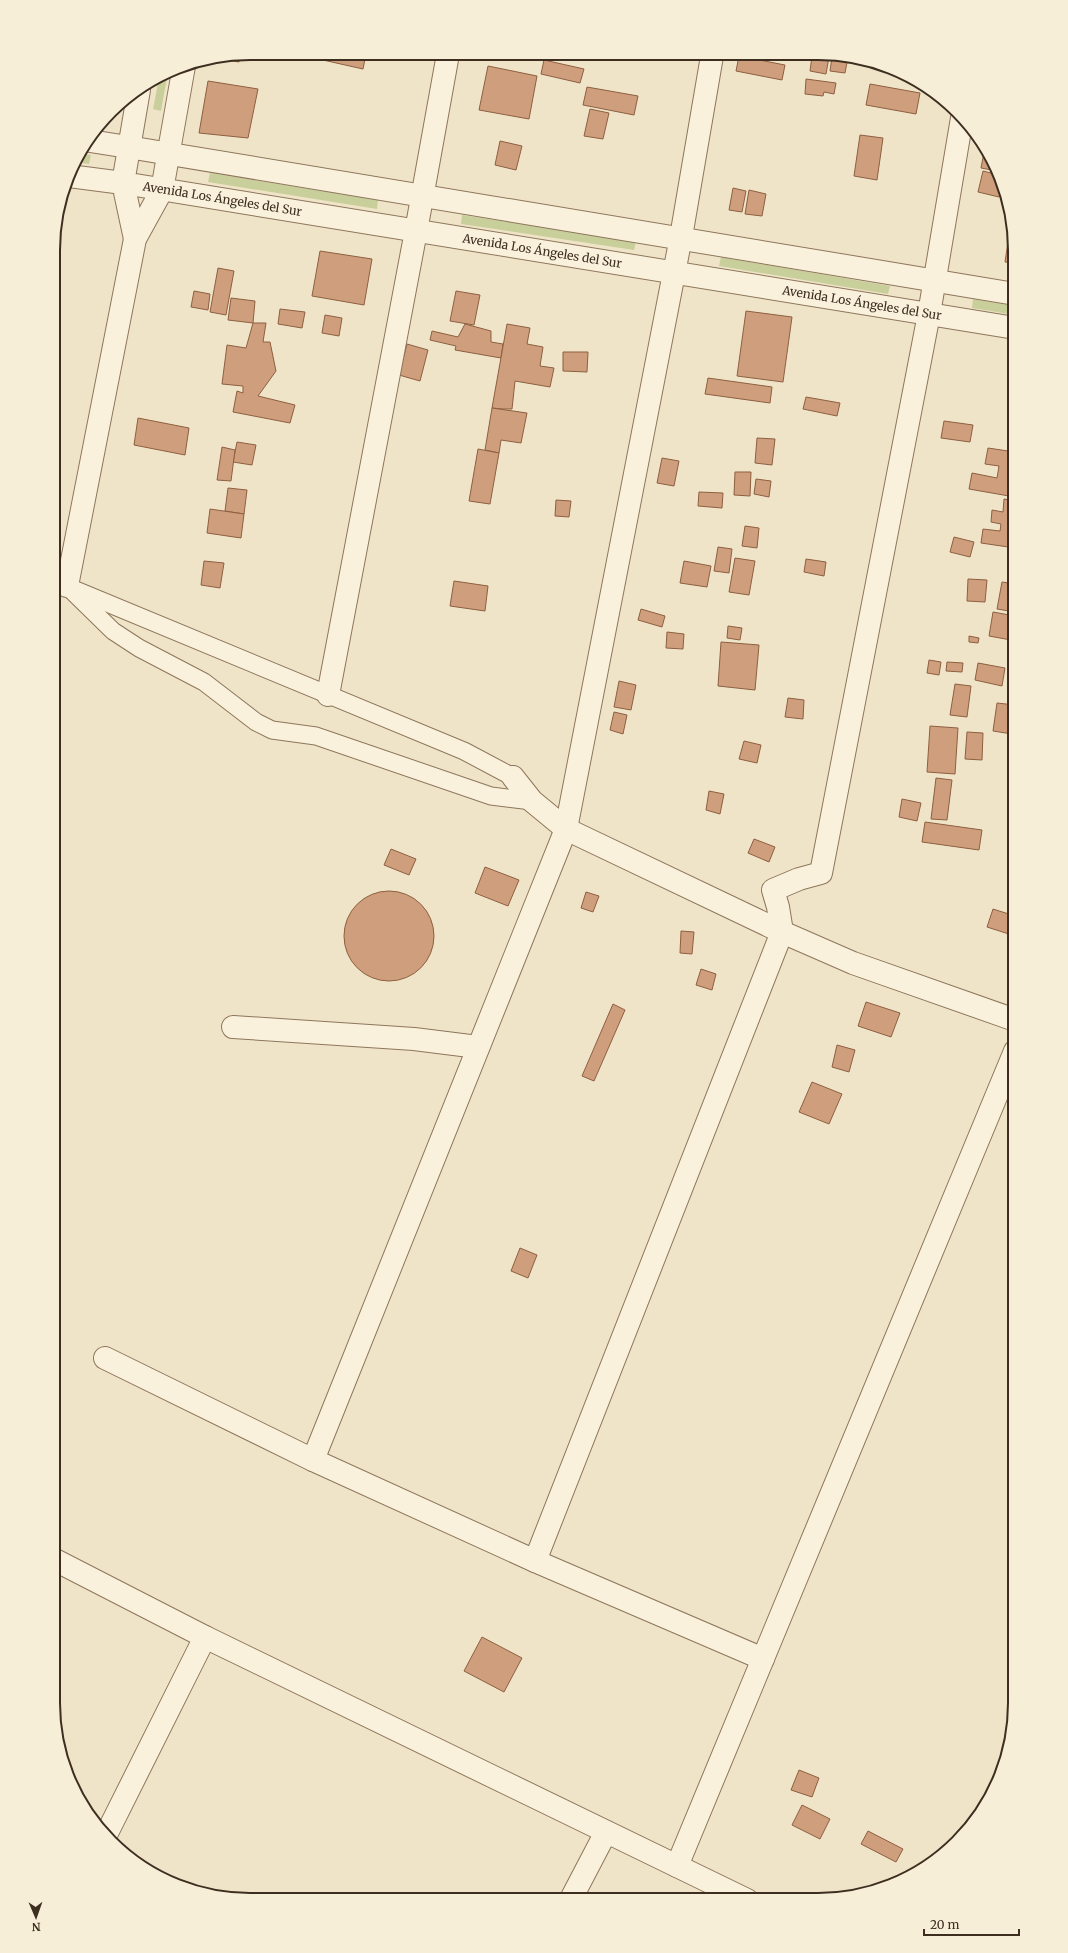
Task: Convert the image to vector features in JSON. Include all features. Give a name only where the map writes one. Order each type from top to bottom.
[{"type":"street","points":[[328,695],[447,60]]},
{"type":"street","points":[[313,1460],[566,829],[682,237],[711,60]]},
{"type":"street","points":[[61,583],[136,239],[162,190],[183,72]]},
{"type":"street","points":[[136,239],[123,184],[128,147],[138,96]]},
{"type":"street","points":[[535,1561],[782,932],[778,907],[773,890],[799,879],[821,874],[929,314],[961,125]]},
{"type":"street","points":[[94,142],[422,194],[934,279],[1008,293]]},
{"type":"street","name":"Avenida Los Ángeles del Sur","points":[[74,177],[675,272],[1008,327]]},
{"type":"street","points":[[513,777],[532,801],[566,829],[782,932],[887,976],[1008,1018]]},
{"type":"street","points":[[233,1027],[414,1039],[478,1048]]},
{"type":"street","points":[[676,1866],[1008,1068]]},
{"type":"street","points":[[105,1358],[313,1460],[535,1561],[762,1659]]},
{"type":"street","points":[[60,1563],[205,1637],[732,1893]]},
{"type":"street","points":[[109,1830],[205,1637]]},
{"type":"street","points":[[574,1893],[606,1832]]},
{"type":"lane","points":[[61,583],[464,751],[513,777]]},
{"type":"lane","points":[[61,583],[113,631],[139,648],[204,682],[256,722],[272,730],[316,736],[491,796],[532,801]]},
{"type":"green space","points":[[167,80],[161,111],[153,109],[158,84]]},
{"type":"green space","points":[[86,154],[91,155],[89,164],[81,163]]},
{"type":"green space","points":[[210,173],[378,200],[377,209],[208,182]]},
{"type":"green space","points":[[462,215],[636,241],[634,250],[461,224]]},
{"type":"green space","points":[[721,257],[890,286],[888,294],[719,266]]},
{"type":"green space","points":[[973,299],[1008,305],[1008,314],[972,308]]},
{"type":"building","points":[[323,60],[365,60],[363,69]]},
{"type":"building","points":[[544,60],[584,69],[580,83],[541,74]]},
{"type":"building","points":[[738,60],[759,60],[785,65],[782,80],[736,71]]},
{"type":"building","points":[[811,60],[828,60],[826,74],[810,71]]},
{"type":"building","points":[[832,60],[847,63],[845,73],[830,71]]},
{"type":"building","points":[[488,66],[537,76],[529,119],[479,110]]},
{"type":"building","points":[[806,79],[836,83],[834,94],[824,92],[823,96],[805,94]]},
{"type":"building","points":[[208,81],[258,89],[248,138],[199,133]]},
{"type":"building","points":[[870,84],[920,93],[916,114],[866,105]]},
{"type":"building","points":[[587,87],[638,96],[634,115],[583,105]]},
{"type":"building","points":[[590,109],[609,113],[603,139],[584,136]]},
{"type":"building","points":[[860,135],[883,138],[877,180],[854,176]]},
{"type":"building","points":[[500,141],[522,146],[516,170],[495,165]]},
{"type":"building","points":[[983,156],[990,170],[981,168]]},
{"type":"building","points":[[983,171],[992,173],[1000,194],[999,197],[978,192]]},
{"type":"building","points":[[733,188],[746,191],[742,212],[729,210]]},
{"type":"building","points":[[749,190],[766,194],[762,216],[745,214]]},
{"type":"building","points":[[1008,242],[1008,262],[1005,262]]},
{"type":"building","points":[[320,251],[372,259],[364,305],[312,296]]},
{"type":"building","points":[[218,268],[234,271],[226,315],[210,312]]},
{"type":"building","points":[[194,291],[210,294],[208,310],[191,307]]},
{"type":"building","points":[[456,291],[480,295],[474,325],[450,321]]},
{"type":"building","points":[[231,298],[255,301],[253,323],[228,320]]},
{"type":"building","points":[[280,309],[305,312],[302,328],[278,324]]},
{"type":"building","points":[[746,311],[792,317],[783,382],[737,376]]},
{"type":"building","points":[[325,315],[342,318],[339,336],[322,333]]},
{"type":"building","points":[[253,323],[266,323],[263,342],[270,342],[276,371],[258,396],[295,405],[290,423],[233,412],[237,391],[243,393],[243,386],[222,384],[227,345],[246,348]]},
{"type":"building","points":[[465,324],[491,331],[491,342],[503,344],[501,358],[455,350],[456,346],[430,340],[432,331],[458,337]]},
{"type":"building","points":[[507,324],[530,328],[527,344],[543,347],[540,366],[554,368],[550,387],[515,381],[512,409],[492,408]]},
{"type":"building","points":[[407,344],[428,350],[420,381],[399,375]]},
{"type":"building","points":[[563,352],[588,352],[587,372],[563,371]]},
{"type":"building","points":[[708,378],[772,387],[770,403],[705,394]]},
{"type":"building","points":[[806,397],[840,403],[837,416],[803,409]]},
{"type":"building","points":[[492,408],[527,413],[521,443],[501,440],[499,453],[485,450]]},
{"type":"building","points":[[138,418],[189,428],[185,455],[134,445]]},
{"type":"building","points":[[944,421],[973,425],[970,442],[941,438]]},
{"type":"building","points":[[757,438],[775,439],[772,465],[755,463]]},
{"type":"building","points":[[237,442],[256,445],[252,465],[233,462]]},
{"type":"building","points":[[222,447],[235,450],[231,481],[217,480]]},
{"type":"building","points":[[988,448],[1008,451],[1008,496],[969,489],[972,473],[997,478],[999,466],[985,464]]},
{"type":"building","points":[[478,449],[499,453],[490,504],[469,501]]},
{"type":"building","points":[[662,458],[679,461],[674,486],[657,483]]},
{"type":"building","points":[[735,472],[751,472],[750,496],[734,495]]},
{"type":"building","points":[[756,479],[771,481],[769,497],[754,494]]},
{"type":"building","points":[[228,488],[247,490],[244,514],[225,511]]},
{"type":"building","points":[[699,492],[723,493],[722,508],[698,506]]},
{"type":"building","points":[[1004,499],[1008,500],[1008,547],[981,543],[983,529],[1000,531],[1001,524],[991,522],[992,510],[1003,512]]},
{"type":"building","points":[[556,500],[571,501],[569,517],[555,516]]},
{"type":"building","points":[[210,509],[244,514],[241,538],[207,533]]},
{"type":"building","points":[[745,526],[759,528],[757,548],[742,546]]},
{"type":"building","points":[[954,537],[974,542],[970,557],[950,552]]},
{"type":"building","points":[[718,547],[732,549],[729,573],[714,571]]},
{"type":"building","points":[[735,558],[755,561],[749,595],[729,592]]},
{"type":"building","points":[[806,559],[826,562],[824,576],[804,572]]},
{"type":"building","points":[[204,561],[224,563],[220,588],[201,585]]},
{"type":"building","points":[[684,561],[711,566],[707,587],[680,583]]},
{"type":"building","points":[[968,579],[987,580],[985,602],[967,601]]},
{"type":"building","points":[[454,581],[488,586],[485,611],[450,606]]},
{"type":"building","points":[[1002,582],[1008,583],[1008,611],[997,609]]},
{"type":"building","points":[[641,609],[665,616],[662,627],[638,620]]},
{"type":"building","points":[[993,612],[1008,615],[1008,639],[989,636]]},
{"type":"building","points":[[728,626],[742,628],[740,640],[727,638]]},
{"type":"building","points":[[667,632],[684,634],[683,649],[666,648]]},
{"type":"building","points":[[969,636],[979,638],[978,643],[969,642]]},
{"type":"building","points":[[721,642],[759,645],[755,690],[718,686]]},
{"type":"building","points":[[929,660],[941,662],[939,675],[927,673]]},
{"type":"building","points":[[947,662],[963,663],[962,672],[946,671]]},
{"type":"building","points":[[978,663],[1005,668],[1002,686],[975,680]]},
{"type":"building","points":[[619,681],[636,685],[631,710],[614,707]]},
{"type":"building","points":[[955,684],[971,686],[967,717],[950,715]]},
{"type":"building","points":[[788,698],[804,700],[803,719],[785,717]]},
{"type":"building","points":[[997,703],[1008,704],[1008,733],[993,731]]},
{"type":"building","points":[[614,712],[627,715],[623,734],[610,730]]},
{"type":"building","points":[[930,726],[958,728],[955,774],[927,772]]},
{"type":"building","points":[[967,732],[983,733],[982,760],[965,759]]},
{"type":"building","points":[[744,741],[761,745],[757,763],[739,759]]},
{"type":"building","points":[[936,778],[952,780],[947,820],[931,819]]},
{"type":"building","points":[[709,791],[724,794],[720,814],[706,810]]},
{"type":"building","points":[[902,799],[921,803],[917,821],[899,817]]},
{"type":"building","points":[[925,822],[982,830],[979,850],[922,842]]},
{"type":"building","points":[[754,839],[775,847],[769,862],[748,853]]},
{"type":"building","points":[[391,849],[416,859],[409,875],[384,865]]},
{"type":"building","points":[[485,867],[519,880],[508,906],[475,893]]},
{"type":"building","points":[[389,891],[406,895],[421,904],[430,919],[434,936],[430,953],[421,968],[406,977],[389,981],[372,977],[357,968],[348,953],[344,936],[348,919],[357,904],[372,895]]},
{"type":"building","points":[[586,892],[599,896],[593,912],[581,908]]},
{"type":"building","points":[[993,909],[1008,914],[1008,934],[987,927]]},
{"type":"building","points":[[681,931],[694,932],[692,954],[680,953]]},
{"type":"building","points":[[701,969],[716,974],[712,990],[696,985]]},
{"type":"building","points":[[866,1002],[900,1013],[891,1037],[858,1026]]},
{"type":"building","points":[[613,1004],[625,1010],[594,1081],[582,1076]]},
{"type":"building","points":[[837,1045],[855,1050],[849,1072],[832,1067]]},
{"type":"building","points":[[812,1082],[842,1094],[829,1124],[799,1112]]},
{"type":"building","points":[[520,1248],[537,1255],[528,1278],[511,1271]]},
{"type":"building","points":[[482,1637],[522,1658],[504,1692],[464,1671]]},
{"type":"building","points":[[799,1770],[819,1778],[812,1797],[791,1790]]},
{"type":"building","points":[[802,1805],[830,1819],[820,1839],[792,1825]]},
{"type":"building","points":[[868,1831],[903,1849],[896,1862],[861,1844]]}]
